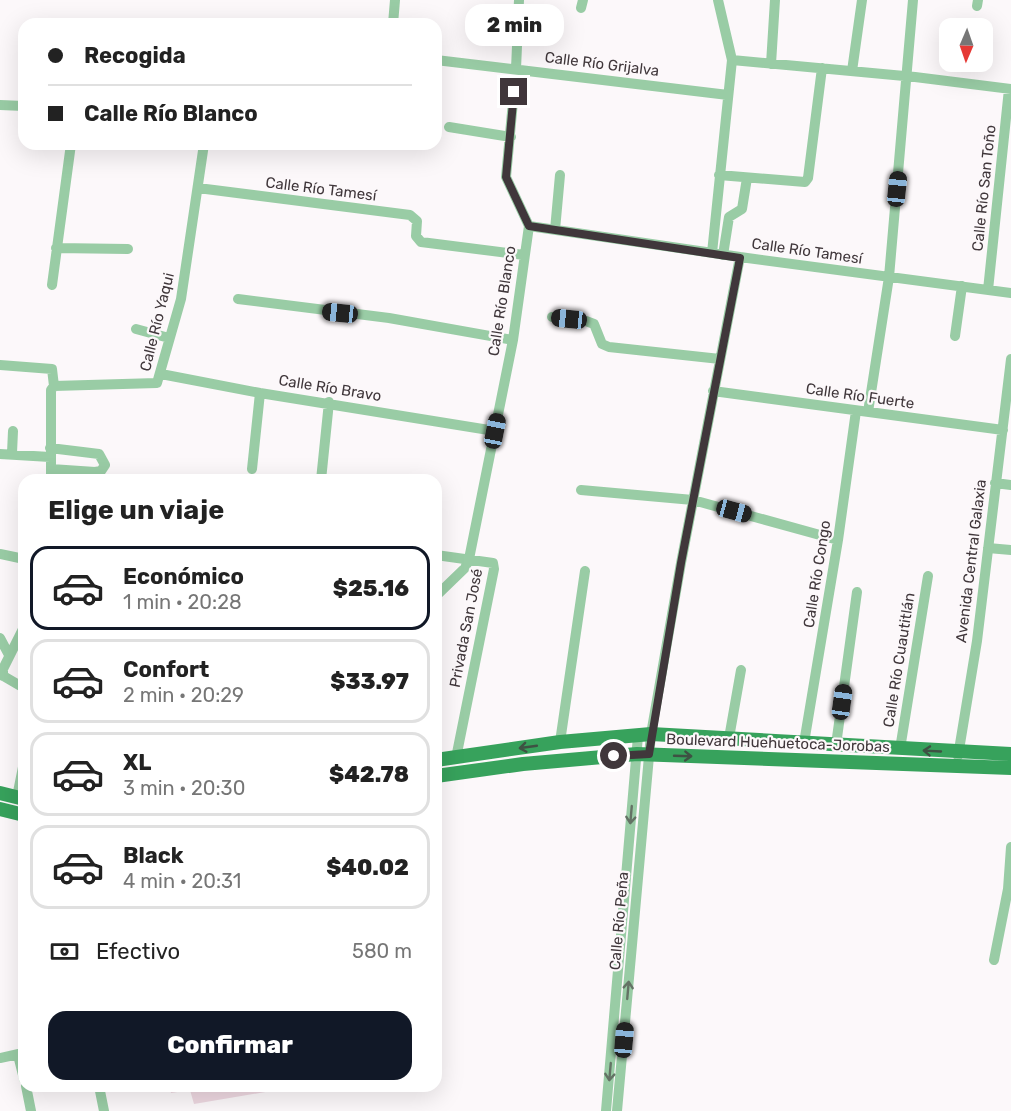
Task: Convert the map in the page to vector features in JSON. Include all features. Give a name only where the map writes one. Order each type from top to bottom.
[{"type":"main road","name":"Boulevard Huehuetoca-Jorobas","points":[[442,759],[560,742],[645,735],[900,749],[1011,768]]},
{"type":"main road","name":"Boulevard Huehuetoca-Jorobas","points":[[442,775],[523,764],[643,754],[958,759],[1011,754]]},
{"type":"main road","points":[[0,793],[18,797]]},
{"type":"main road","points":[[0,810],[18,814]]},
{"type":"street","points":[[393,18],[394,0]]},
{"type":"street","points":[[519,0],[516,69],[506,177],[529,226]]},
{"type":"street","points":[[712,253],[718,175],[732,60],[718,0]]},
{"type":"street","points":[[771,64],[775,0]]},
{"type":"street","points":[[852,71],[862,0]]},
{"type":"street","name":"Calle Río Congo","points":[[804,743],[838,540],[889,277],[913,0]]},
{"type":"street","points":[[732,60],[908,76],[1010,89]]},
{"type":"street","name":"Calle Río Grijalva","points":[[442,61],[728,95]]},
{"type":"street","points":[[718,175],[805,182],[808,178],[822,68]]},
{"type":"street","name":"Calle Río San Toño","points":[[988,290],[1010,89]]},
{"type":"street","points":[[0,105],[18,106]]},
{"type":"street","points":[[449,128],[511,136]]},
{"type":"street","points":[[52,285],[70,150]]},
{"type":"street","name":"Calle Río Yaqui","points":[[54,386],[157,383],[181,298],[203,150]]},
{"type":"street","points":[[555,230],[560,175]]},
{"type":"street","points":[[723,255],[729,217],[742,209],[747,178]]},
{"type":"street","name":"Calle Río Tamesí","points":[[198,188],[410,215],[417,221],[416,236],[421,242],[524,255]]},
{"type":"street","points":[[998,190],[1011,191]]},
{"type":"street","name":"Calle Río Tamesí","points":[[529,226],[740,258],[1011,292]]},
{"type":"street","name":"Calle Río Blanco","points":[[442,590],[465,568],[469,559],[513,340],[529,226]]},
{"type":"street","points":[[56,248],[128,249]]},
{"type":"street","name":"Calle Río Peña","points":[[606,1111],[645,735],[740,258]]},
{"type":"street","points":[[955,336],[962,286]]},
{"type":"street","points":[[238,299],[300,309],[389,318],[513,340]]},
{"type":"street","points":[[552,317],[594,324],[602,344],[609,347],[720,359]]},
{"type":"street","points":[[136,329],[169,338]]},
{"type":"street","name":"Avenida Central Galaxia","points":[[958,759],[977,641],[1011,359]]},
{"type":"street","points":[[0,365],[52,369],[54,386],[51,390],[51,474]]},
{"type":"street","name":"Calle Río Bravo","points":[[161,374],[260,393],[328,402],[495,431]]},
{"type":"street","name":"Calle Río Fuerte","points":[[713,391],[1003,430]]},
{"type":"street","points":[[252,469],[260,393]]},
{"type":"street","points":[[322,474],[328,402]]},
{"type":"street","points":[[12,453],[13,431]]},
{"type":"street","points":[[0,454],[50,452],[99,454],[105,465],[101,471],[66,474]]},
{"type":"street","points":[[995,483],[1011,485]]},
{"type":"street","points":[[581,490],[693,500],[838,540]]},
{"type":"street","points":[[988,548],[1011,550]]},
{"type":"street","points":[[0,554],[18,558]]},
{"type":"street","points":[[442,556],[469,559]]},
{"type":"street","name":"Privada San José","points":[[456,758],[494,569],[493,563],[469,559]]},
{"type":"street","points":[[560,742],[585,571]]},
{"type":"street","name":"Calle Río Cuautitlán","points":[[900,749],[928,576]]},
{"type":"street","points":[[836,745],[857,592]]},
{"type":"street","points":[[0,638],[9,655]]},
{"type":"street","points":[[18,646],[9,655],[2,675],[18,684]]},
{"type":"street","points":[[729,738],[741,670]]},
{"type":"street","name":"Calle Río Peña","points":[[617,1111],[643,754]]},
{"type":"street","points":[[994,960],[1008,889],[1011,847]]},
{"type":"street","points":[[0,1058],[18,1055]]},
{"type":"street","points":[[27,1092],[32,1111]]},
{"type":"street","points":[[100,1092],[104,1111]]},
{"type":"building","points":[[191,1092],[265,1092],[194,1104]]},
{"type":"route","points":[[514,92],[506,177],[529,226],[740,258],[681,563],[649,754],[614,756]]}]
